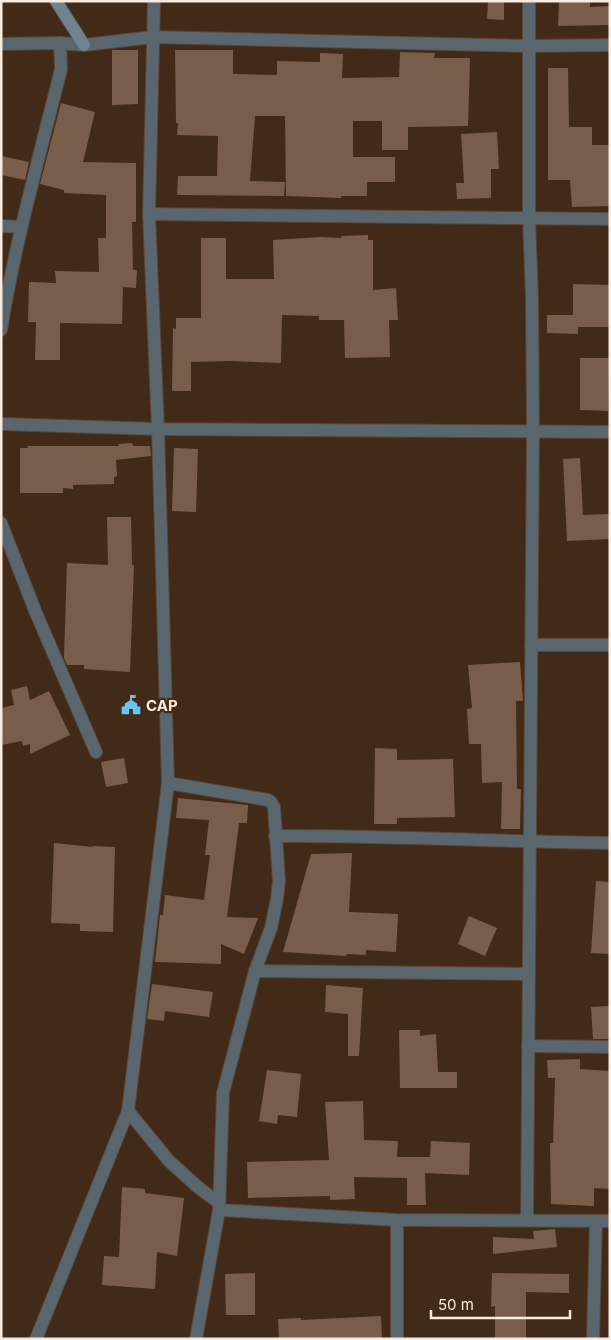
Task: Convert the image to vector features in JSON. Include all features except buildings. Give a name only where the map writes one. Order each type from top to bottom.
[{"type":"street","points":[[56,1],[84,45]]},
{"type":"street","points":[[36,1339],[128,1111],[168,783],[158,429],[149,214],[154,1]]},
{"type":"street","points":[[526,1220],[533,431],[529,218],[529,1]]},
{"type":"street","points":[[1,44],[60,43],[84,45],[153,36],[529,46],[610,44]]},
{"type":"street","points":[[1,330],[21,227],[62,69],[60,43]]},
{"type":"street","points":[[149,214],[610,218]]},
{"type":"street","points":[[1,226],[21,227]]},
{"type":"street","points":[[1,424],[158,429],[610,432]]},
{"type":"street","points":[[1,523],[36,613],[96,752]]},
{"type":"street","points":[[532,645],[610,645]]},
{"type":"street","points":[[168,783],[271,802],[274,807],[279,881],[271,928],[255,971],[223,1093],[219,1206],[196,1339]]},
{"type":"street","points":[[275,836],[610,843]]},
{"type":"street","points":[[255,971],[528,974]]},
{"type":"street","points":[[528,1046],[610,1047]]},
{"type":"street","points":[[128,1111],[169,1161],[219,1206],[397,1220],[610,1221]]},
{"type":"street","points":[[397,1220],[397,1339]]},
{"type":"street","points":[[593,1339],[596,1221]]},
{"type":"place","name":"CAP","points":[[131,705]]}]
